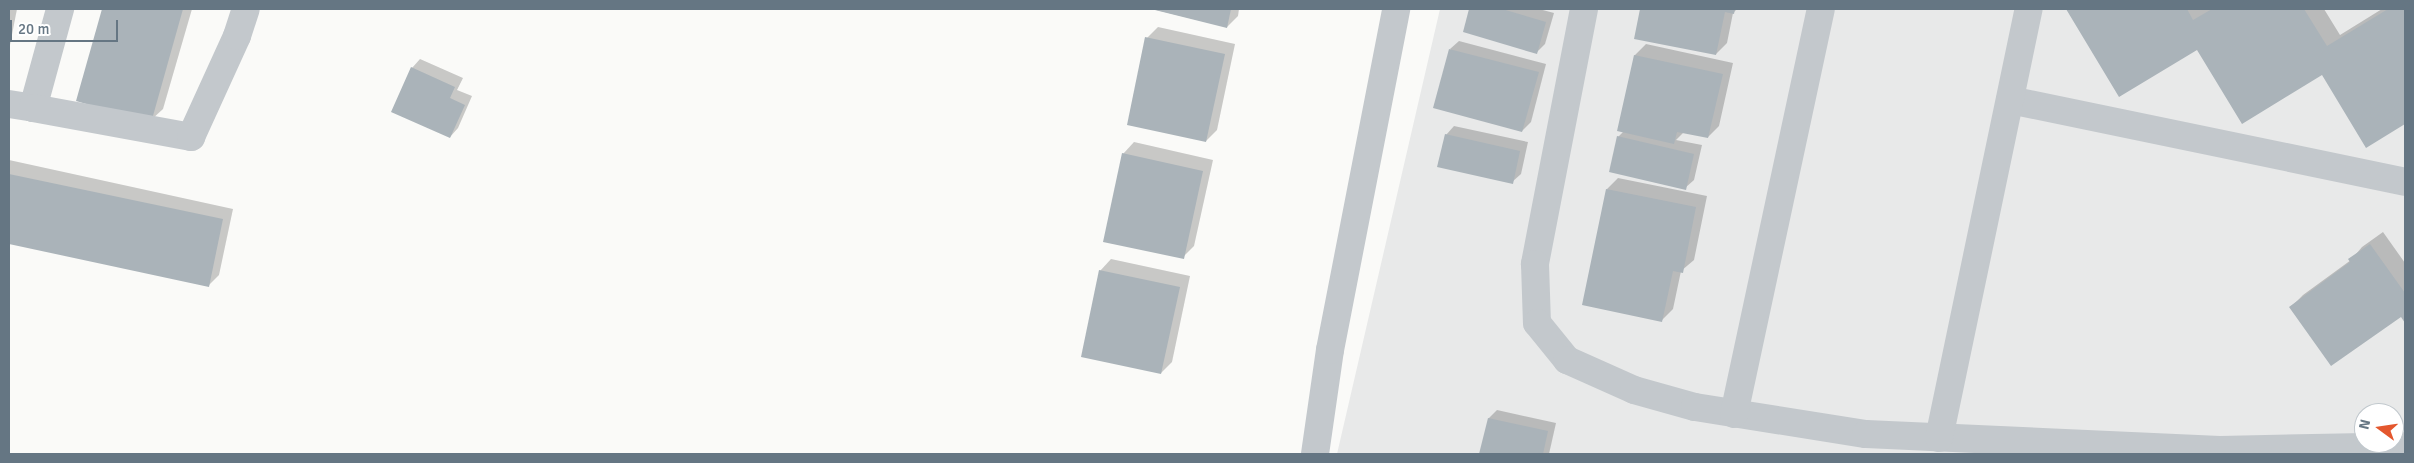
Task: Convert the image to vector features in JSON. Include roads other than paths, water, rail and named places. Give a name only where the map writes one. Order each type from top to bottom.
[{"type":"street","points":[[60,9],[21,106],[191,137],[237,36],[246,9]]},
{"type":"street","points":[[1314,454],[1330,350],[1396,9]]},
{"type":"street","points":[[1584,9],[1535,264],[1537,323],[1567,360],[1634,390],[1695,408],[1866,434],[2220,450],[2405,446]]},
{"type":"street","points":[[1734,414],[1821,9]]},
{"type":"street","points":[[1939,438],[2029,9]]},
{"type":"street","points":[[2010,100],[2405,182]]}]
